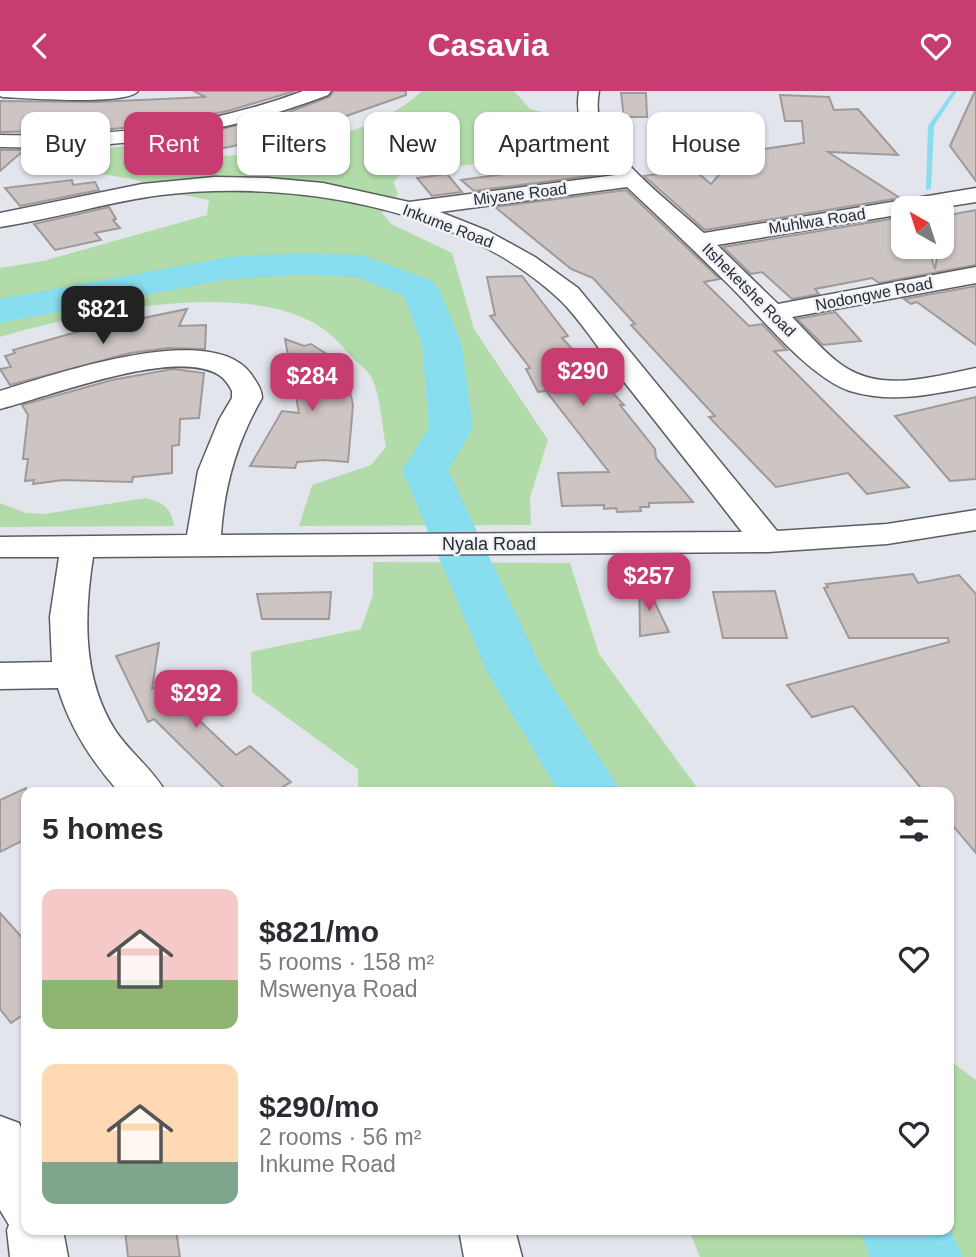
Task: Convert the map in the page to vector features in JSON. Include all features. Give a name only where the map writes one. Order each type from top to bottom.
[{"type":"street","points":[[3,91],[62,95],[128,91]]},
{"type":"street","points":[[0,141],[104,139],[169,132],[247,117],[321,91]]},
{"type":"street","name":"Itsheketshe Road","points":[[589,91],[587,103],[593,133],[632,180],[699,241],[830,370],[858,384],[887,390],[910,390],[976,377]]},
{"type":"street","name":"Miyane Road","points":[[408,209],[632,180]]},
{"type":"street","name":"Inkume Road","points":[[1,231],[162,188],[238,183],[324,189],[408,209],[491,241],[547,275],[569,294],[768,542]]},
{"type":"street","name":"Muhlwa Road","points":[[699,241],[976,195]]},
{"type":"street","name":"Nodongwe Road","points":[[772,313],[976,275]]},
{"type":"street","points":[[0,400],[130,365],[171,358],[213,362],[233,372],[247,390],[247,398],[234,420],[214,471],[206,509],[203,545]]},
{"type":"street","name":"Nyala Road","points":[[0,547],[768,542],[887,534],[976,520]]},
{"type":"street","points":[[78,547],[69,588],[71,675],[106,750],[140,787]]},
{"type":"street","points":[[0,675],[71,675]]},
{"type":"street","points":[[0,1141],[21,1193]]},
{"type":"street","points":[[36,1235],[39,1257]]},
{"type":"street","points":[[488,1235],[493,1257]]},
{"type":"green space","points":[[422,91],[514,91],[530,109],[542,112],[474,112],[474,164],[460,166],[460,112],[393,112]]},
{"type":"green space","points":[[364,126],[364,175],[400,175],[393,182],[398,194],[382,213],[391,224],[452,253],[474,329],[548,440],[530,497],[531,525],[299,526],[312,485],[371,465],[386,447],[378,398],[370,376],[323,329],[287,312],[248,304],[162,304],[74,318],[0,337],[0,268],[43,261],[207,215],[209,200],[169,192],[137,180],[107,175],[110,175],[110,147],[124,146],[124,175],[223,175],[223,156],[237,154],[237,175],[350,175],[350,131]]},
{"type":"green space","points":[[146,498],[166,507],[174,526],[0,527],[0,503],[26,513],[44,514]]},
{"type":"green space","points":[[373,562],[570,563],[599,654],[697,787],[358,787],[358,769],[252,692],[251,652],[361,629],[373,595]]},
{"type":"green space","points":[[954,1064],[976,1080],[976,1257],[700,1257],[691,1235],[954,1235]]},
{"type":"building","points":[[193,91],[295,91],[223,112],[124,112],[124,128],[110,129],[110,112],[21,112],[21,132],[0,132],[0,101],[96,102],[206,97]]},
{"type":"building","points":[[334,91],[406,91],[406,95],[350,115],[350,112],[289,112],[329,97]]},
{"type":"building","points":[[976,91],[976,181],[950,146]]},
{"type":"building","points":[[621,93],[646,93],[647,117],[633,117],[633,112],[623,112]]},
{"type":"building","points":[[780,95],[829,97],[834,110],[858,109],[898,155],[828,152],[897,196],[891,196],[891,199],[705,230],[644,176],[700,175],[711,184],[719,175],[765,175],[765,149],[804,143],[802,121],[785,121]]},
{"type":"building","points":[[237,125],[237,145],[223,148],[223,128]]},
{"type":"building","points":[[0,150],[21,150],[21,153],[0,171]]},
{"type":"building","points":[[448,175],[462,192],[432,196],[417,178]]},
{"type":"building","points":[[498,175],[597,175],[474,191],[461,180]]},
{"type":"building","points":[[72,180],[73,185],[95,182],[99,190],[20,206],[5,188]]},
{"type":"building","points":[[626,190],[720,279],[704,282],[749,326],[762,324],[787,350],[774,351],[909,487],[867,494],[848,473],[776,487],[709,417],[715,416],[631,325],[635,324],[593,278],[571,269],[495,207]]},
{"type":"building","points":[[109,207],[116,219],[113,220],[120,228],[95,233],[101,240],[55,250],[34,224]]},
{"type":"building","points":[[976,210],[976,265],[879,283],[872,278],[815,289],[819,294],[792,299],[762,272],[751,274],[723,247],[891,219],[891,259],[932,259],[935,269],[937,259],[954,259],[954,214]]},
{"type":"building","points":[[522,276],[568,336],[562,338],[624,405],[620,405],[655,449],[656,458],[693,502],[649,503],[649,507],[640,507],[641,511],[617,512],[616,508],[604,509],[604,505],[562,506],[558,473],[609,472],[546,391],[538,392],[526,369],[530,368],[490,316],[495,315],[487,277]]},
{"type":"building","points":[[976,286],[976,345],[917,302],[911,304],[904,299]]},
{"type":"building","points":[[187,309],[179,326],[206,325],[205,349],[168,348],[130,353],[10,385],[0,369],[11,367],[5,356],[15,353],[13,350],[80,331]]},
{"type":"building","points":[[835,312],[861,341],[823,345],[797,319]]},
{"type":"building","points":[[285,339],[304,346],[311,344],[344,365],[353,405],[348,462],[297,462],[295,468],[250,466],[282,411],[299,413]]},
{"type":"building","points":[[173,369],[204,373],[199,418],[180,419],[179,445],[172,446],[172,473],[133,477],[132,482],[63,480],[33,484],[34,480],[25,481],[28,459],[23,459],[28,415],[22,405],[112,380]]},
{"type":"building","points":[[976,397],[976,479],[950,481],[895,416]]},
{"type":"building","points":[[639,570],[669,632],[640,636]]},
{"type":"building","points":[[913,574],[918,583],[959,575],[976,594],[976,853],[954,827],[954,787],[920,787],[853,706],[812,717],[787,685],[949,642],[948,638],[849,638],[824,588],[828,587],[826,584]]},
{"type":"building","points":[[775,591],[787,638],[723,638],[713,592]]},
{"type":"building","points":[[331,592],[329,619],[262,619],[257,594]]},
{"type":"building","points":[[159,643],[152,689],[170,680],[189,704],[184,706],[236,755],[250,746],[291,782],[282,787],[223,787],[154,719],[148,722],[116,656]]},
{"type":"building","points":[[21,790],[21,842],[0,852],[0,800]]},
{"type":"building","points":[[0,913],[21,936],[21,1016],[11,1023],[0,1009]]},
{"type":"building","points":[[126,1235],[177,1235],[180,1257],[128,1257]]},
{"type":"waterway","points":[[928,189],[931,126],[955,91]]},
{"type":"waterway","points":[[0,311],[229,268],[301,264],[362,266],[420,289],[442,345],[451,428],[425,470],[515,672],[587,787]]},
{"type":"waterway","points":[[904,1235],[921,1257]]}]
